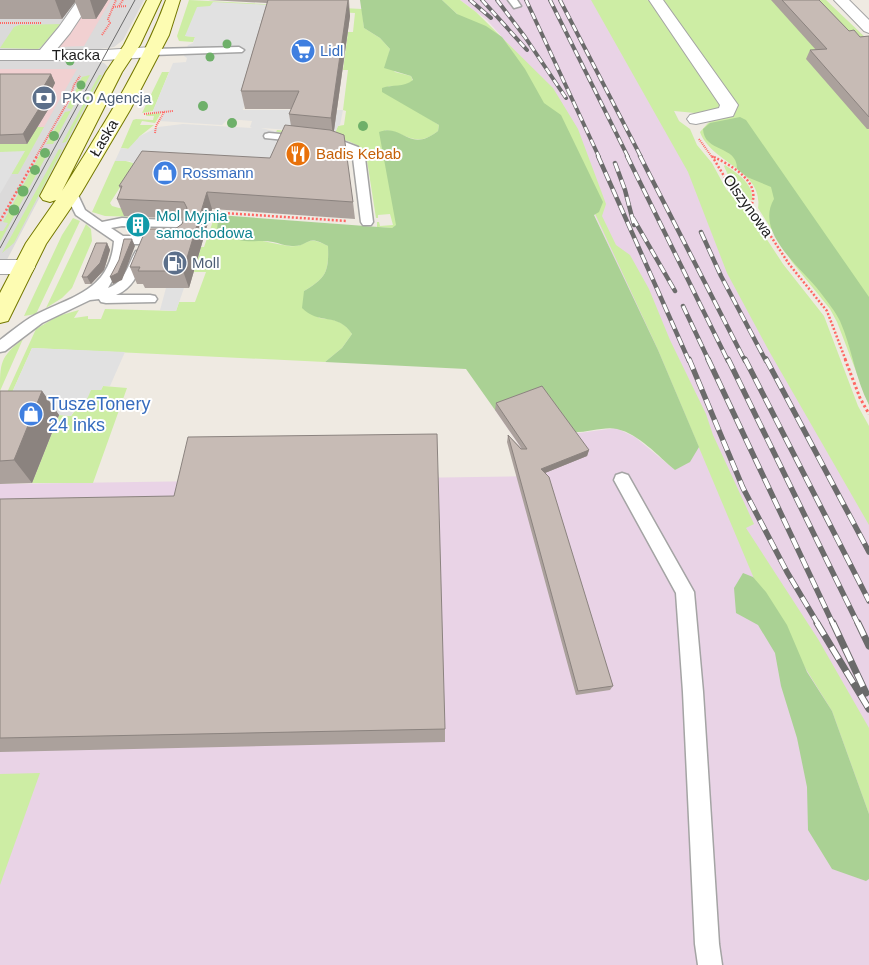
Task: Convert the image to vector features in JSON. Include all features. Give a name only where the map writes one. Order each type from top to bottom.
[{"type":"main road","name":"Łaska","points":[[36,243],[52,193],[114,72],[126,54],[154,0]]},
{"type":"main road","name":"Łaska","points":[[0,315],[36,243],[71,193],[105,138],[161,35],[173,0]]},
{"type":"street","points":[[44,55],[70,23],[84,0]]},
{"type":"street","points":[[656,0],[730,105],[727,112],[722,115],[696,119]]},
{"type":"street","points":[[841,0],[869,28]]},
{"type":"street","name":"Tkacka","points":[[0,55],[152,52]]},
{"type":"street","points":[[0,267],[24,267]]},
{"type":"lane","points":[[152,52],[239,50]]},
{"type":"lane","points":[[269,136],[337,142],[354,148],[359,158],[367,222]]},
{"type":"lane","points":[[71,193],[80,212],[120,240],[180,240],[185,224],[122,222],[101,226]]},
{"type":"lane","points":[[0,347],[37,320],[105,285],[120,249],[120,240]]},
{"type":"lane","points":[[81,299],[124,288],[128,284],[146,240]]},
{"type":"lane","points":[[81,299],[150,299]]},
{"type":"lane","points":[[622,480],[685,592],[694,702],[707,944],[710,965]]},
{"type":"path","points":[[108,19],[116,0]]},
{"type":"path","points":[[119,6],[123,0]]},
{"type":"path","points":[[0,23],[70,23]]},
{"type":"path","points":[[0,221],[70,98],[74,85],[83,73]]},
{"type":"path","points":[[136,116],[173,110]]},
{"type":"path","points":[[155,133],[156,126],[164,112]]},
{"type":"path","name":"Olszynowa","points":[[696,119],[695,134],[712,156],[730,186],[750,206],[789,264],[827,311],[860,398],[869,414]]},
{"type":"path","points":[[712,156],[738,172],[750,185],[755,195],[754,202],[750,206]]},
{"type":"path","points":[[202,211],[367,222]]},
{"type":"shaded area","points":[[0,0],[144,0],[123,40],[114,47],[93,50],[0,50]]},
{"type":"shaded area","points":[[89,0],[111,0],[84,46],[59,47]]},
{"type":"shaded area","points":[[460,0],[609,0],[672,107],[749,259],[869,485],[869,965],[0,965],[0,484],[540,476],[495,410],[579,433],[616,428],[635,437],[675,470],[699,447],[562,142],[502,37],[487,20]]},
{"type":"shaded area","points":[[213,2],[271,5],[270,21],[256,22],[268,23],[243,110],[343,110],[340,125],[335,133],[261,128],[286,134],[274,160],[133,166],[133,163],[130,161],[115,161],[121,148],[128,149],[140,136],[158,127],[183,124],[252,128],[250,127],[252,121],[228,119],[222,125],[160,121],[164,113],[152,113],[173,63],[186,62],[187,58],[184,56],[188,45],[193,43],[195,37],[185,36],[197,7],[210,6]]},
{"type":"shaded area","points":[[0,60],[96,61],[104,63],[108,67],[0,273]]},
{"type":"shaded area","points":[[0,69],[77,69],[44,127],[0,127]]},
{"type":"shaded area","points":[[25,151],[7,182],[0,194],[0,152]]},
{"type":"shaded area","points":[[166,288],[184,288],[176,311],[160,310]]},
{"type":"shaded area","points":[[32,348],[125,352],[110,386],[103,386],[101,390],[91,390],[82,411],[74,410],[71,416],[59,415],[10,397]]},
{"type":"green space","points":[[189,0],[362,9],[364,28],[380,38],[390,49],[387,62],[395,72],[411,76],[413,81],[401,86],[388,86],[412,108],[439,125],[438,131],[423,139],[412,138],[385,130],[397,225],[392,228],[377,227],[377,222],[379,222],[380,226],[393,225],[390,214],[378,215],[378,218],[376,218],[366,154],[360,147],[338,138],[276,132],[277,130],[339,134],[335,133],[338,126],[344,125],[346,111],[343,110],[348,70],[343,70],[348,32],[353,32],[355,13],[210,6],[185,36],[195,37],[193,42],[179,41],[177,36]]},
{"type":"green space","points":[[360,0],[442,0],[457,14],[486,26],[502,37],[525,69],[544,103],[561,115],[603,202],[599,212],[594,215],[658,350],[699,447],[690,462],[675,470],[641,440],[617,429],[606,428],[569,432],[495,410],[466,369],[325,362],[342,348],[352,334],[341,323],[315,316],[302,308],[304,291],[322,278],[325,273],[328,262],[328,246],[315,241],[298,246],[287,246],[270,241],[245,241],[217,230],[218,215],[392,228],[396,225],[379,132],[394,131],[420,140],[438,131],[439,125],[382,92],[382,88],[402,85],[413,80],[411,76],[384,68],[390,49],[380,38],[364,28]]},
{"type":"green space","points":[[442,0],[460,0],[476,12],[553,88],[578,129],[606,204],[602,216],[616,245],[630,255],[649,289],[670,340],[706,414],[713,435],[754,524],[746,528],[818,639],[869,728],[869,814],[832,711],[763,600],[658,350],[562,142],[457,14]]},
{"type":"green space","points":[[591,0],[647,0],[655,3],[721,99],[722,111],[706,114],[674,111],[679,121],[690,129],[697,145],[712,163],[726,189],[749,212],[783,264],[824,316],[858,406],[869,426],[869,525],[769,351],[727,273],[688,172]]},
{"type":"green space","points":[[660,0],[826,0],[869,41],[869,405],[837,322],[830,309],[792,262],[758,208],[758,195],[753,184],[745,175],[715,152],[706,143],[700,132],[708,123],[735,111],[737,107],[724,85]]},
{"type":"green space","points":[[61,24],[38,49],[0,48],[14,27],[19,25]]},
{"type":"green space","points":[[162,72],[169,72],[153,111],[142,113]]},
{"type":"green space","points":[[90,75],[53,144],[46,144],[65,112],[70,111],[71,109],[67,108],[82,77]]},
{"type":"green space","points":[[99,75],[102,75],[66,142],[62,143]]},
{"type":"green space","points":[[161,113],[155,123],[142,121],[140,125],[154,125],[140,136],[130,149],[121,148],[133,120],[153,120],[154,116],[146,116],[147,114]]},
{"type":"green space","points":[[740,117],[746,120],[869,297],[869,405],[860,384],[848,342],[838,317],[775,237],[770,224],[769,212],[774,199],[771,187],[747,177],[737,169],[736,161],[732,156],[714,146],[705,137],[703,129],[710,123]]},
{"type":"green space","points":[[0,127],[44,127],[18,174],[11,174],[24,152],[0,152]]},
{"type":"green space","points":[[43,149],[50,149],[0,242],[0,231],[3,231],[8,223],[3,222]]},
{"type":"green space","points":[[59,149],[62,150],[14,243],[2,253]]},
{"type":"green space","points":[[122,160],[133,163],[133,167],[110,203],[112,206],[159,211],[141,211],[139,217],[105,216],[92,212],[115,161]]},
{"type":"green space","points":[[725,165],[748,184],[752,200],[742,196],[734,187]]},
{"type":"green space","points":[[165,212],[218,215],[217,230],[271,243],[295,246],[315,241],[328,246],[328,262],[325,273],[322,278],[304,291],[319,318],[338,322],[345,326],[352,334],[342,348],[325,362],[32,348],[10,397],[5,397],[36,329],[58,316],[79,310],[74,318],[88,316],[88,319],[101,319],[105,309],[176,311],[179,302],[195,302],[206,272],[194,272],[201,247],[204,247],[213,221],[194,221],[195,217],[163,218]]},
{"type":"green space","points":[[73,218],[80,221],[36,314],[24,316],[62,235]]},
{"type":"green space","points":[[86,224],[91,229],[92,241],[72,288],[62,298],[46,308]]},
{"type":"green space","points":[[23,339],[0,391],[0,374],[3,361],[10,351]]},
{"type":"green space","points":[[103,386],[127,388],[93,483],[32,483],[59,415],[71,416],[91,390],[101,390]]},
{"type":"green space","points":[[743,573],[753,577],[766,592],[787,625],[807,672],[832,711],[869,814],[869,879],[866,881],[832,869],[808,830],[807,787],[797,738],[781,686],[775,653],[758,625],[736,613],[734,588]]},
{"type":"green space","points":[[40,773],[0,885],[0,774]]},
{"type":"building","name":"Lidl","points":[[268,0],[348,0],[331,118],[289,114],[299,91],[241,91]]},
{"type":"building","points":[[782,0],[819,0],[849,31],[854,30],[860,37],[869,36],[869,117],[810,50],[827,49]]},
{"type":"building","points":[[0,74],[51,74],[44,86],[48,86],[43,96],[47,96],[23,134],[0,135]]},
{"type":"building","points":[[285,125],[330,130],[344,135],[353,202],[207,192],[183,271],[138,271],[140,267],[130,267],[146,229],[175,229],[182,224],[187,208],[184,202],[117,199],[122,186],[119,186],[142,151],[270,158]]},
{"type":"building","points":[[124,239],[132,239],[118,273],[110,277],[119,260]]},
{"type":"building","points":[[96,243],[107,243],[100,263],[87,277],[82,277]]},
{"type":"building","points":[[542,386],[589,450],[541,469],[549,477],[613,686],[578,691],[508,435],[521,449],[527,449],[496,403]]},
{"type":"building","points":[[0,391],[42,391],[14,460],[0,461]]},
{"type":"building","points":[[437,434],[445,729],[0,738],[0,499],[174,496],[188,437]]},
{"type":"tram line","points":[[0,248],[135,0]]},
{"type":"railway","points":[[470,0],[491,18]]},
{"type":"railway","points":[[482,0],[527,50]]},
{"type":"railway","points":[[497,0],[525,37],[566,98]]},
{"type":"railway","points":[[526,0],[599,157]]},
{"type":"railway","points":[[550,0],[628,157]]},
{"type":"railway","points":[[560,0],[641,157]]},
{"type":"railway","points":[[598,156],[689,361]]},
{"type":"railway","points":[[627,156],[728,361]]},
{"type":"railway","points":[[640,156],[745,361]]},
{"type":"railway","points":[[615,163],[625,190],[634,225]]},
{"type":"railway","points":[[633,218],[675,291]]},
{"type":"railway","points":[[701,232],[721,276],[766,361]]},
{"type":"railway","points":[[683,306],[709,361]]},
{"type":"railway","points":[[689,359],[743,488],[787,572],[818,624]]},
{"type":"railway","points":[[708,359],[833,624]]},
{"type":"railway","points":[[728,359],[858,624]]},
{"type":"railway","points":[[745,359],[869,601]]},
{"type":"railway","points":[[766,359],[869,552]]},
{"type":"railway","points":[[817,623],[869,709]]},
{"type":"railway","points":[[833,623],[866,693]]},
{"type":"railway","points":[[858,623],[869,646]]},
{"type":"place","name":"Lidl","points":[[303,51]]},
{"type":"place","name":"PKO Agencja","points":[[44,98]]},
{"type":"place","name":"Badis Kebab","points":[[298,154]]},
{"type":"place","name":"Rossmann","points":[[165,173]]},
{"type":"place","name":"Mol Myjnia samochodowa","points":[[138,225]]},
{"type":"place","name":"Moll","points":[[175,263]]},
{"type":"place","name":"TuszeTonery 24 inks","points":[[31,414]]}]
